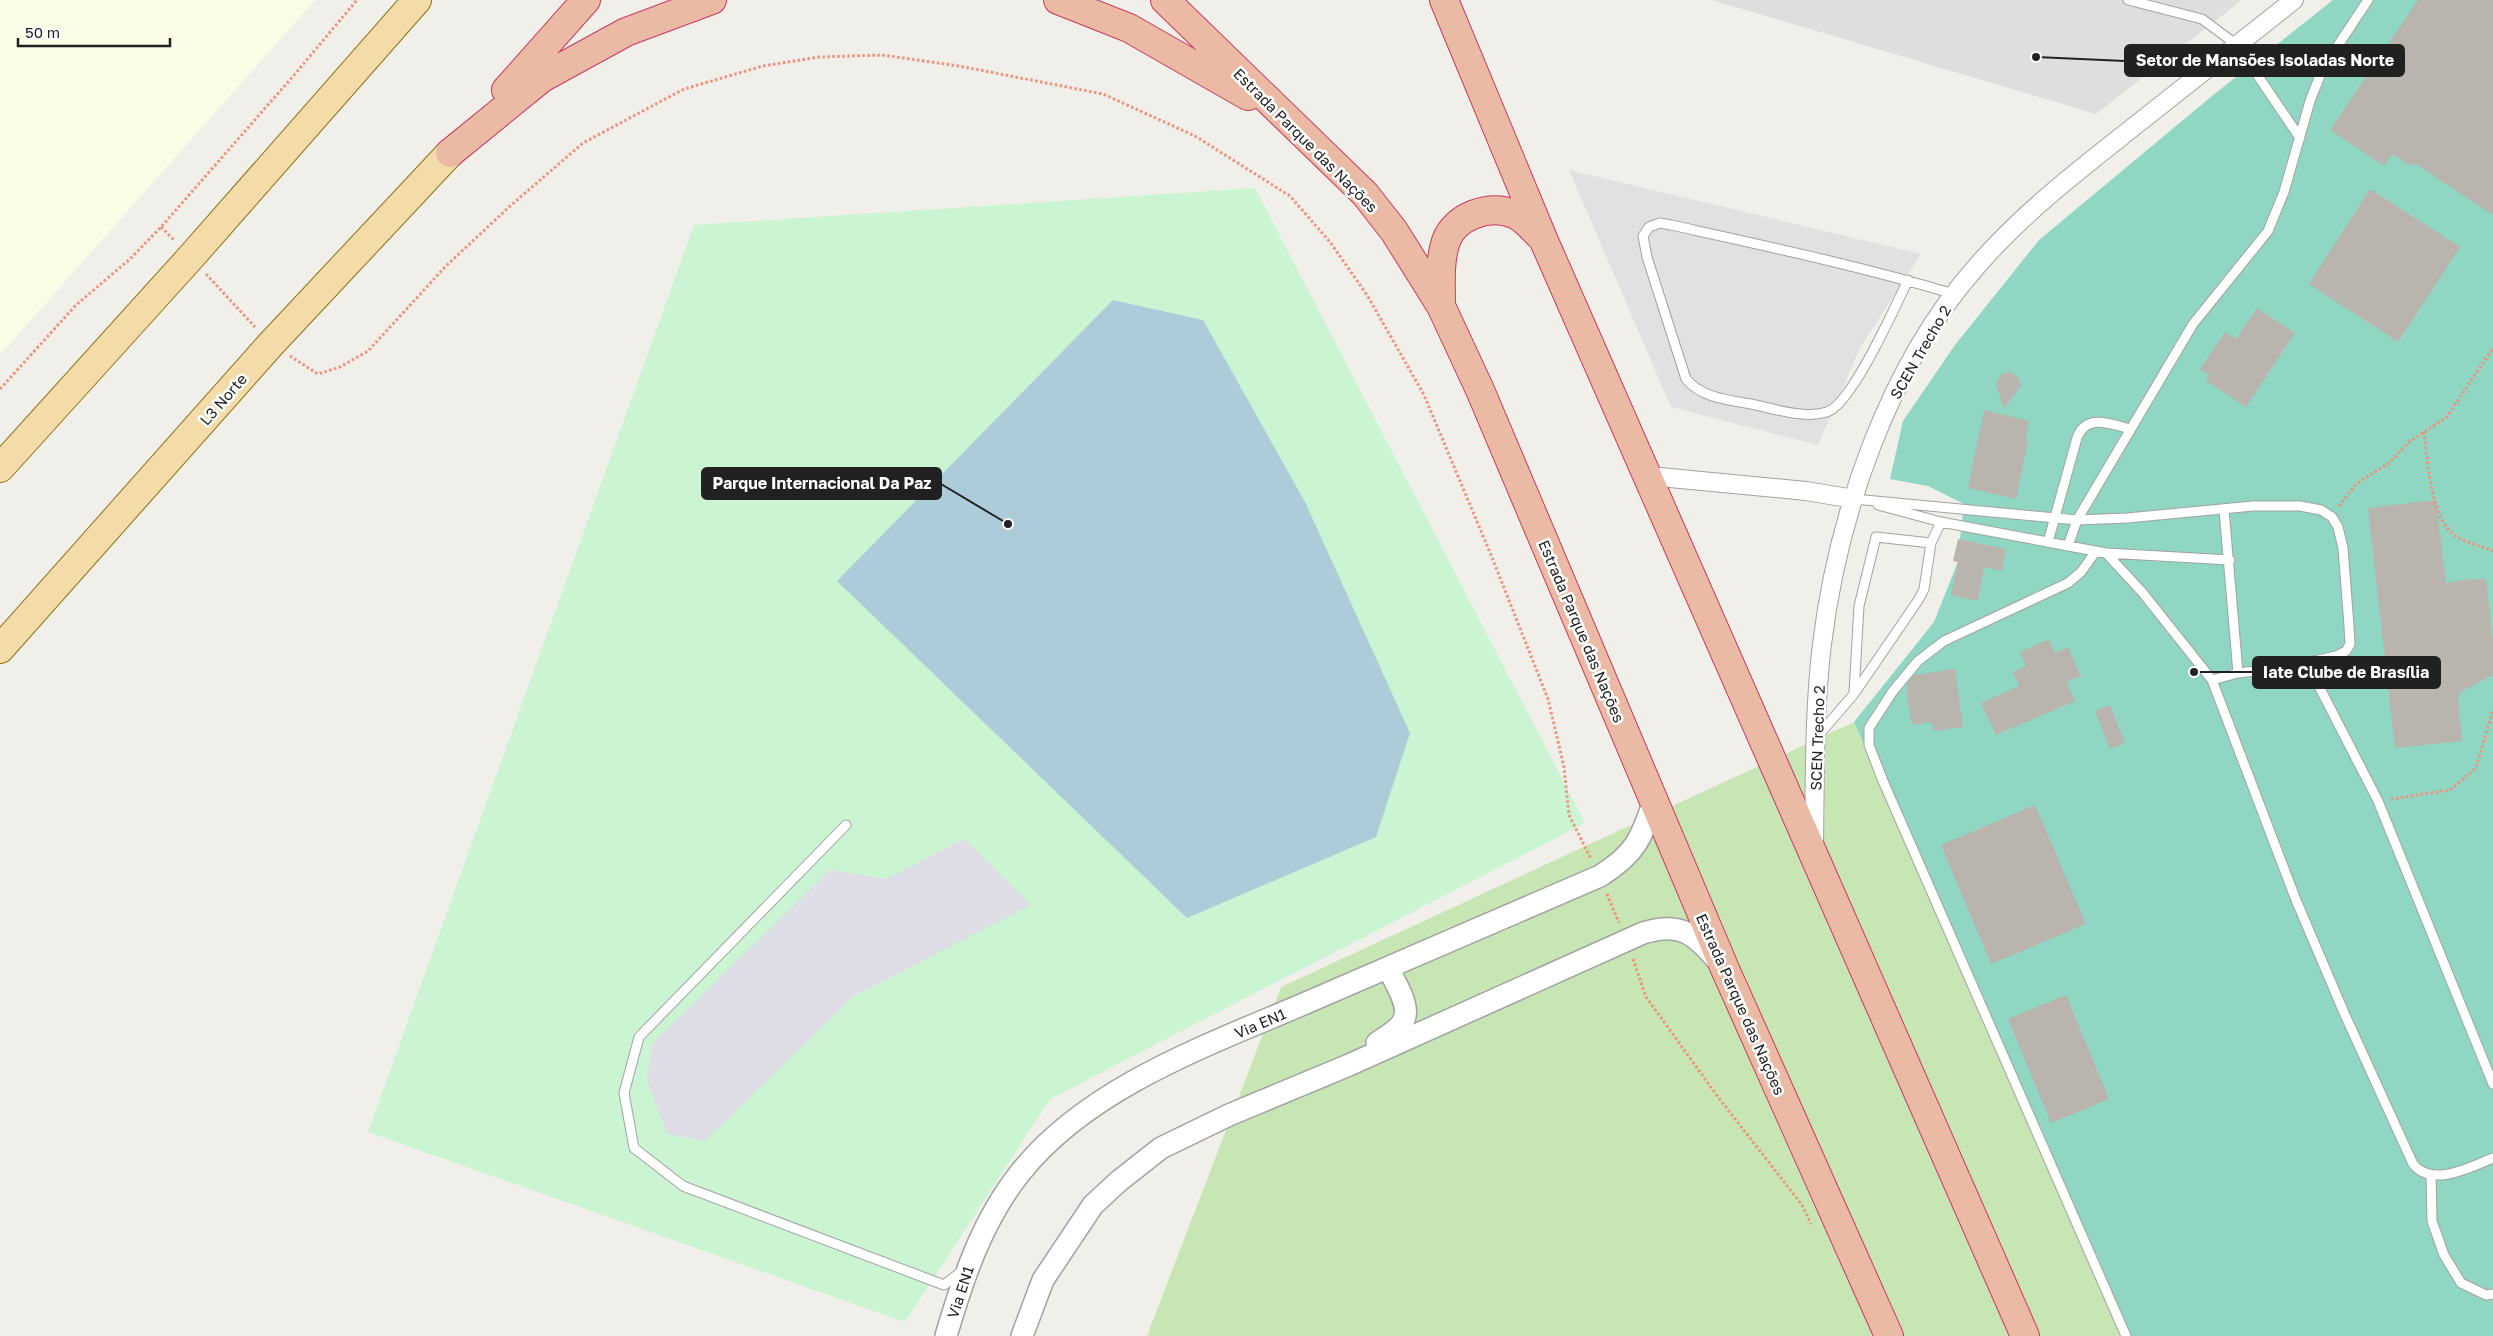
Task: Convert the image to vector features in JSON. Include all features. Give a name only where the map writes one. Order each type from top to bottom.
[{"type":"highway","points":[[450,153],[586,0]]},
{"type":"highway","points":[[450,153],[542,78],[626,32],[712,0]]},
{"type":"highway","points":[[1058,0],[1129,28],[1174,52],[1288,120]]},
{"type":"highway","name":"Estrada Parque das Nações","points":[[1165,0],[1365,194],[1394,231],[1441,306],[1480,390],[1725,969],[1889,1336]]},
{"type":"highway","points":[[1444,0],[1544,241],[1814,850],[2025,1336]]},
{"type":"highway","points":[[1441,306],[1444,247],[1451,230],[1463,220],[1487,211],[1513,213],[1544,241]]},
{"type":"main road","points":[[0,468],[191,257],[417,0]]},
{"type":"main road","name":"L3 Norte","points":[[0,649],[271,344],[450,153]]},
{"type":"street","name":"SCEN Trecho 2","points":[[1814,850],[1816,738],[1823,642],[1831,592],[1854,499],[1871,446],[1889,404],[1911,362],[1954,294],[1977,265],[2030,211],[2294,0]]},
{"type":"street","points":[[1649,476],[1806,490],[1854,499]]},
{"type":"street","name":"Via EN1","points":[[946,1336],[968,1266],[981,1236],[1020,1172],[1070,1124],[1104,1100],[1188,1055],[1600,876],[1618,865],[1632,852],[1646,826],[1654,800]]},
{"type":"street","points":[[1022,1336],[1043,1280],[1093,1205],[1118,1181],[1161,1148],[1230,1114],[1349,1065],[1643,933],[1662,928],[1684,930],[1704,945],[1725,969]]},
{"type":"street","points":[[1349,1065],[1401,1025],[1405,1017],[1406,1009],[1388,968]]},
{"type":"lane","points":[[2128,0],[2202,19],[2237,45],[2300,138]]},
{"type":"lane","points":[[2068,546],[2077,520],[2193,324],[2268,231],[2284,192],[2310,101],[2323,68],[2368,0]]},
{"type":"lane","points":[[1908,280],[1859,375],[1837,407],[1818,414],[1789,412],[1700,392],[1690,384],[1680,365],[1646,257],[1643,236],[1649,226],[1660,223],[1671,224],[1852,265],[1908,280],[1954,294]]},
{"type":"lane","points":[[2048,542],[2078,438],[2084,426],[2095,422],[2130,429]]},
{"type":"lane","points":[[1854,499],[2077,520],[2224,510],[2253,506],[2300,506],[2321,510],[2332,517],[2338,527],[2343,548],[2350,644],[2343,653],[2307,663],[2283,668],[2238,673],[2212,680]]},
{"type":"lane","points":[[1854,499],[1940,522],[2106,553],[2230,560]]},
{"type":"lane","points":[[2224,510],[2230,560],[2238,673]]},
{"type":"lane","points":[[1816,738],[1854,694],[1920,599],[1924,589],[1931,543],[1940,522]]},
{"type":"lane","points":[[1854,694],[1859,606],[1876,537],[1931,543]]},
{"type":"lane","points":[[2096,551],[2081,572],[2068,583],[1983,622],[1928,651],[1893,691],[1873,719],[1869,728],[1868,740],[1883,781],[2126,1336]]},
{"type":"lane","points":[[2106,553],[2142,592],[2212,680],[2275,846],[2345,1015],[2408,1156],[2421,1173],[2432,1175],[2461,1170],[2492,1161]]},
{"type":"lane","points":[[2307,663],[2378,801],[2493,1084]]},
{"type":"lane","points":[[846,825],[640,1038],[624,1093],[634,1148],[683,1186],[944,1285],[968,1266]]},
{"type":"lane","points":[[2432,1175],[2432,1221],[2444,1255],[2460,1283],[2486,1295],[2493,1294]]},
{"type":"path","points":[[0,389],[76,305],[130,259],[161,227],[357,0]]},
{"type":"path","points":[[161,227],[271,344],[318,374],[340,367],[368,351],[446,266],[509,207],[583,143],[684,89],[754,68],[820,56],[882,55],[959,66],[1103,94],[1195,136],[1290,196],[1330,242],[1366,295],[1424,395],[1491,555],[1548,699],[1564,767],[1569,815],[1600,876],[1646,997],[1718,1098],[1802,1205],[1814,1232]]},
{"type":"path","points":[[2332,517],[2356,484],[2388,464],[2408,442],[2447,417],[2493,348]]},
{"type":"path","points":[[2424,432],[2432,492],[2443,522],[2455,536],[2493,551]]},
{"type":"path","points":[[2378,801],[2450,790],[2476,768],[2493,710]]},
{"type":"shaded area","points":[[0,0],[315,0],[0,355]]},
{"type":"shaded area","points":[[1712,0],[2242,0],[2096,114]]},
{"type":"shaded area","points":[[1569,170],[1921,254],[1861,346],[1818,445],[1671,407]]},
{"type":"shaded area","points":[[964,839],[1031,905],[854,996],[705,1141],[667,1134],[647,1081],[652,1044],[830,870],[886,879]]},
{"type":"green space","points":[[2333,0],[2493,0],[2493,1336],[2126,1336],[1854,722],[1934,622],[1957,564],[1964,504],[1928,486],[1890,479],[1903,421],[1955,345],[2039,240],[2212,96]]},
{"type":"green space","points":[[1255,188],[1585,823],[1050,1099],[905,1322],[368,1132],[694,225]]},
{"type":"green space","points":[[1854,722],[2126,1336],[1147,1336],[1281,987]]},
{"type":"water","points":[[1113,300],[1203,320],[1305,502],[1410,733],[1376,837],[1187,918],[837,581]]},
{"type":"building","points":[[2418,0],[2493,0],[2493,215],[2414,163],[2411,166],[2392,154],[2384,166],[2330,130]]},
{"type":"building","points":[[2370,189],[2460,247],[2398,342],[2309,284]]},
{"type":"building","points":[[2257,308],[2295,333],[2246,407],[2208,382],[2206,379],[2209,375],[2200,369],[2225,332],[2236,339]]},
{"type":"building","points":[[2010,372],[2018,377],[2021,385],[2004,409],[1996,384],[2001,374]]},
{"type":"building","points":[[1984,410],[2029,421],[2026,439],[2028,440],[2016,499],[1968,488]]},
{"type":"building","points":[[2436,500],[2446,583],[2469,579],[2486,579],[2493,641],[2493,675],[2460,692],[2461,697],[2458,696],[2462,741],[2395,748],[2368,508]]},
{"type":"building","points":[[1958,539],[2006,549],[2002,571],[1984,567],[1978,601],[1951,595],[1958,562],[1953,561]]},
{"type":"building","points":[[2049,639],[2055,653],[2068,647],[2081,676],[2066,682],[2075,701],[1996,735],[1981,703],[2019,686],[2013,672],[2026,666],[2020,652]]},
{"type":"building","points":[[1955,669],[1963,727],[1934,731],[1932,722],[1912,725],[1906,693],[1908,692],[1907,684],[1914,675]]},
{"type":"building","points":[[2110,705],[2125,743],[2110,749],[2095,711]]},
{"type":"building","points":[[2035,805],[2086,924],[1991,964],[1941,845]]},
{"type":"building","points":[[2066,995],[2109,1099],[2051,1123],[2008,1019]]},
{"type":"place","name":"Setor de Mansões Isoladas Norte","points":[[2036,57]]},
{"type":"place","name":"Parque Internacional Da Paz","points":[[1008,524]]},
{"type":"place","name":"Iate Clube de Brasília","points":[[2194,672]]}]
